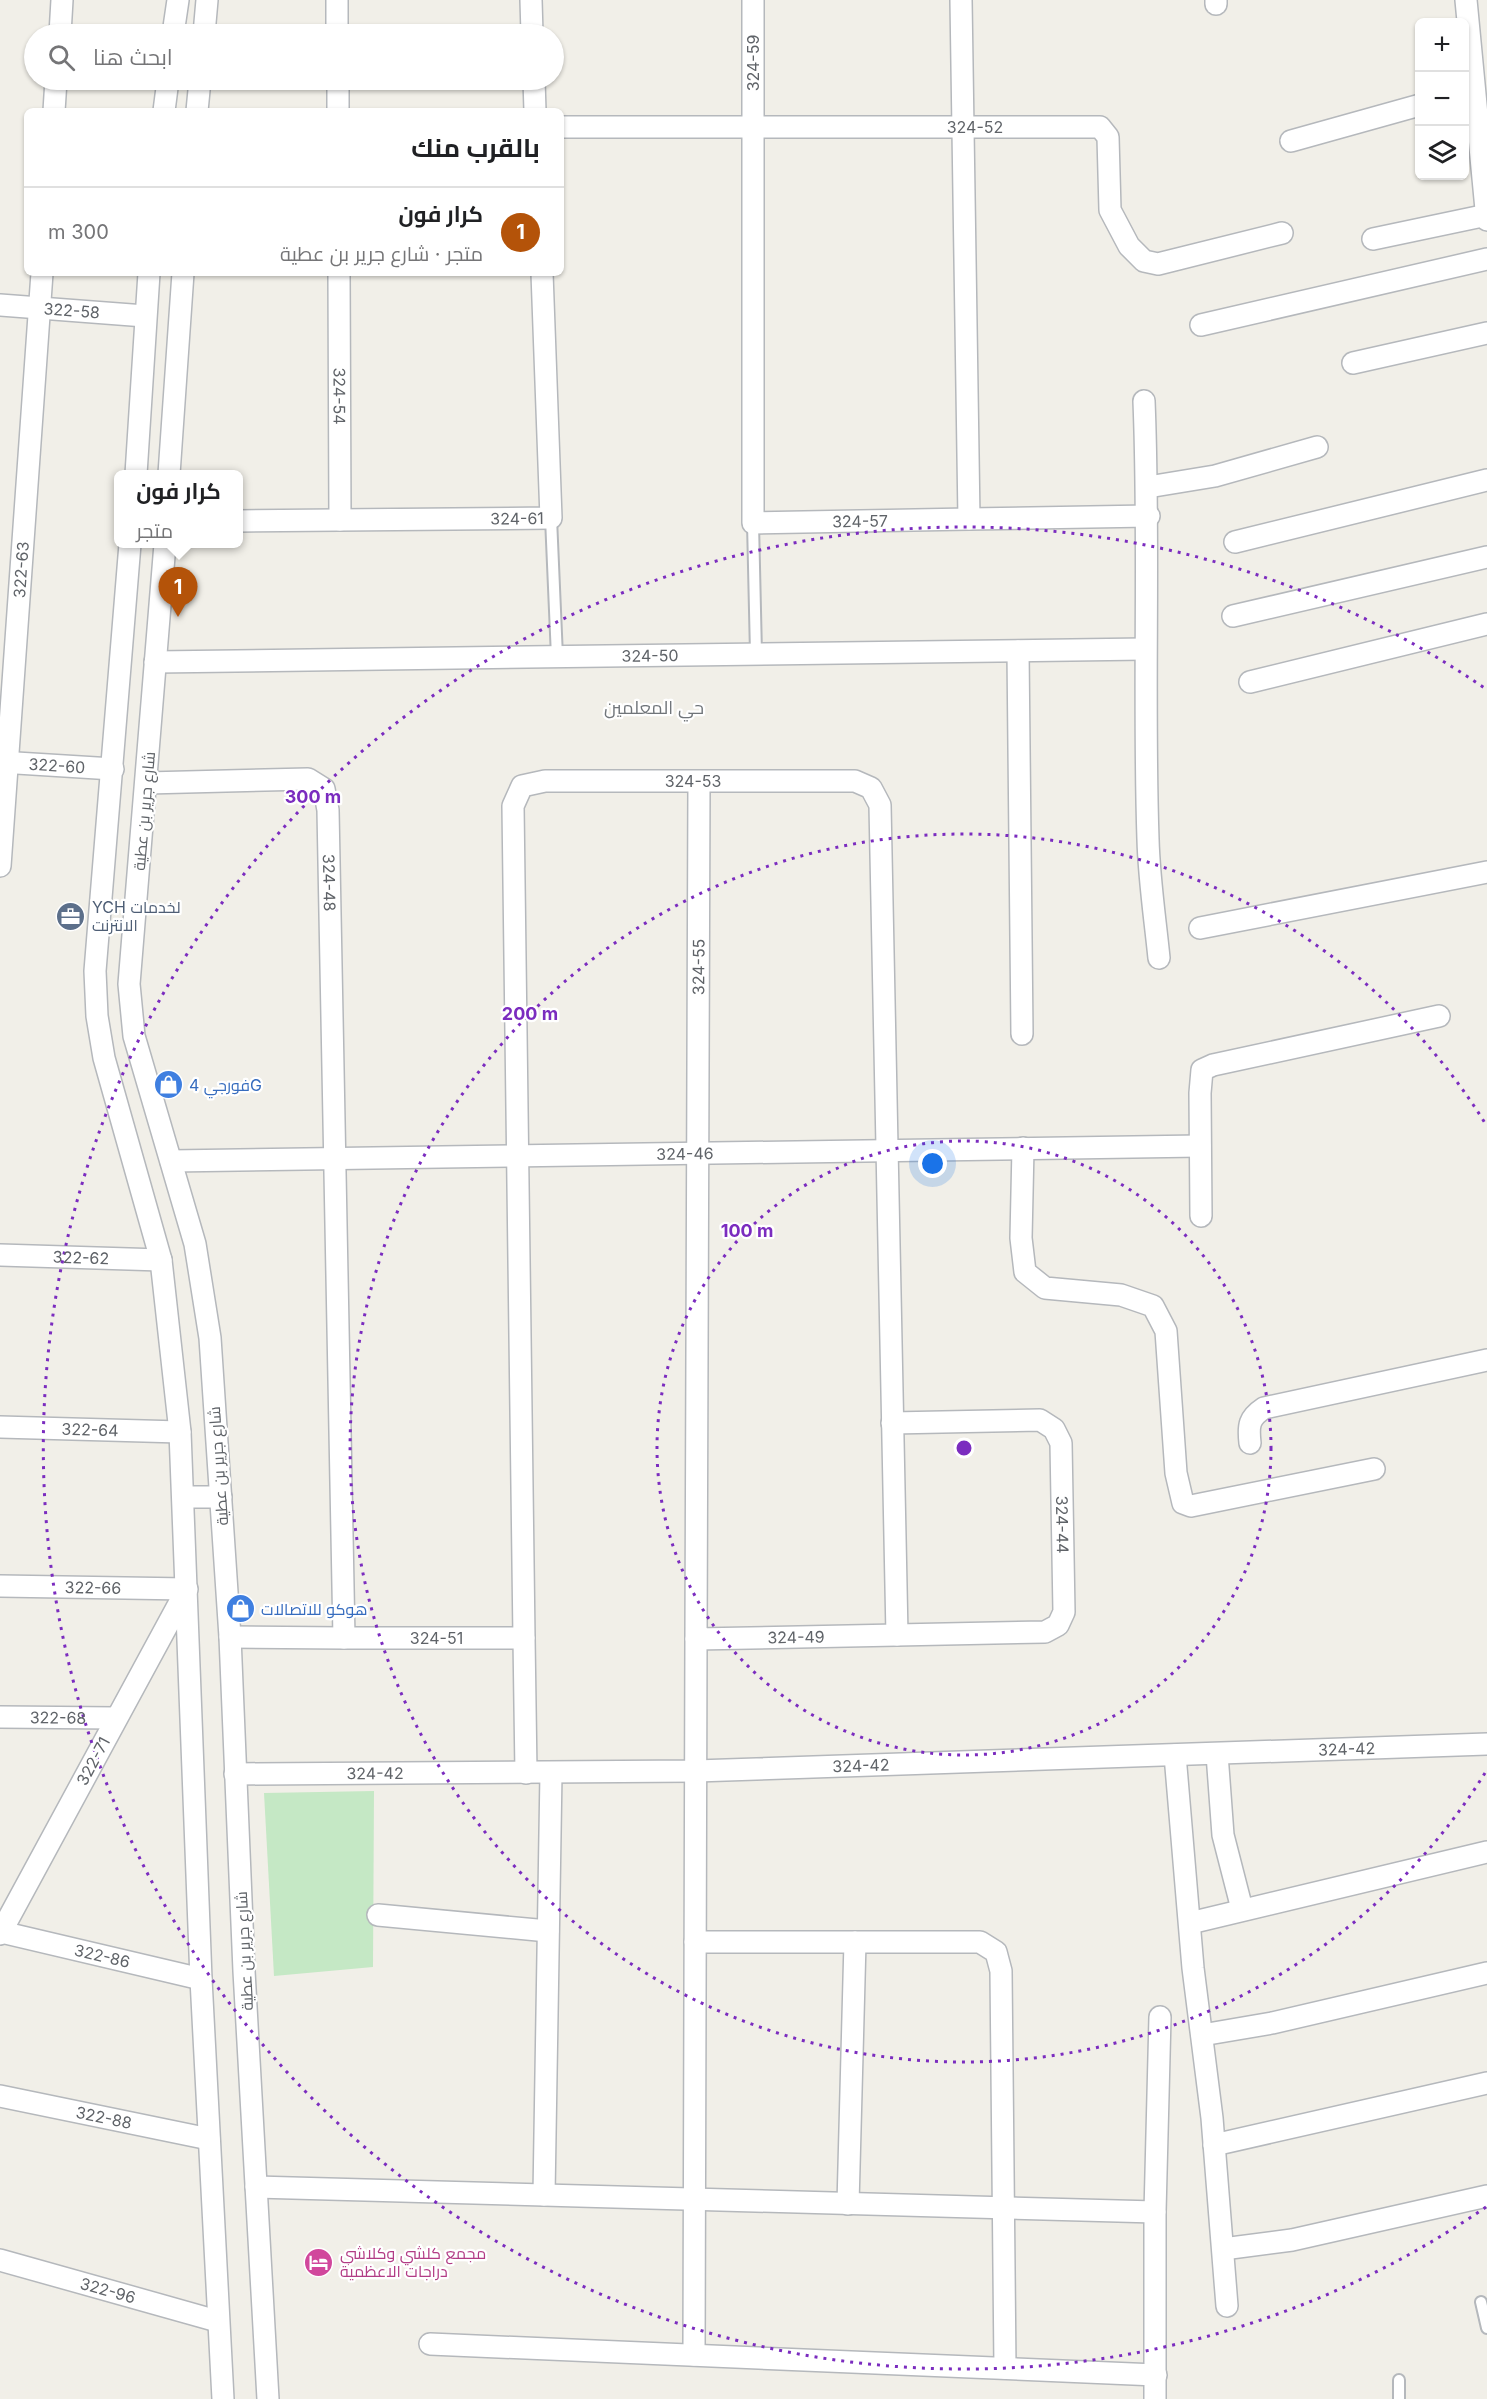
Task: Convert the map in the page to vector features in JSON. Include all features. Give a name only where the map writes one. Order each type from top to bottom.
[{"type":"street","points":[[61,24],[62,0]]},
{"type":"street","points":[[174,24],[178,0]]},
{"type":"street","points":[[205,24],[207,0]]},
{"type":"street","points":[[337,0],[337,24]]},
{"type":"street","points":[[531,0],[532,24]]},
{"type":"street","name":"324-59","points":[[753,0],[753,126]]},
{"type":"street","points":[[961,0],[969,519]]},
{"type":"street","points":[[1373,239],[1486,212],[1470,91],[1466,0]]},
{"type":"street","points":[[54,108],[55,90]]},
{"type":"street","points":[[164,108],[167,90]]},
{"type":"street","points":[[197,108],[199,90]]},
{"type":"street","points":[[338,90],[338,108]]},
{"type":"street","points":[[535,90],[536,108]]},
{"type":"street","points":[[1291,141],[1415,106]]},
{"type":"street","points":[[753,126],[753,523]]},
{"type":"street","name":"324-52","points":[[564,127],[1100,128],[1108,137],[1110,210],[1130,246],[1144,261],[1158,264],[1282,233]]},
{"type":"street","points":[[1201,325],[1487,259]]},
{"type":"street","name":"322-63","points":[[0,866],[4,762],[42,276]]},
{"type":"street","points":[[136,470],[149,276]]},
{"type":"street","points":[[169,470],[183,276]]},
{"type":"street","name":"324-54","points":[[339,276],[340,520]]},
{"type":"street","name":"324-61","points":[[243,521],[551,518],[542,276]]},
{"type":"street","name":"322-58","points":[[0,305],[145,316]]},
{"type":"street","points":[[1353,363],[1487,333]]},
{"type":"street","points":[[141,394],[174,391]]},
{"type":"street","points":[[1144,401],[1149,516],[1145,649],[1148,842],[1159,958]]},
{"type":"street","points":[[1148,487],[1215,476],[1317,447]]},
{"type":"street","points":[[1235,542],[1487,480]]},
{"type":"street","name":"324-57","points":[[753,523],[1149,516]]},
{"type":"street","points":[[130,548],[95,971],[97,1016],[104,1058],[161,1260],[180,1432],[201,1979],[217,2321],[223,2399]]},
{"type":"street","name":"شارع جرير بن عطية","points":[[165,548],[129,984],[134,1036],[195,1244],[210,1338],[230,1637],[235,1774],[268,2399]]},
{"type":"street","points":[[1233,616],[1487,556]]},
{"type":"street","points":[[1250,682],[1487,624]]},
{"type":"street","name":"324-50","points":[[155,662],[1145,649]]},
{"type":"street","points":[[1018,651],[1022,1035]]},
{"type":"street","name":"322-60","points":[[4,762],[113,770]]},
{"type":"street","name":"324-48","points":[[147,783],[308,779],[324,789],[328,810],[337,1158]]},
{"type":"street","name":"324-53","points":[[517,1156],[513,806],[522,786],[545,781],[855,781],[872,788],[880,806],[889,1150]]},
{"type":"street","name":"324-55","points":[[698,1153],[699,781]]},
{"type":"street","points":[[1200,928],[1487,872]]},
{"type":"street","points":[[99,920],[133,923]]},
{"type":"street","points":[[1201,1216],[1202,1070],[1213,1065],[1438,1016]]},
{"type":"street","name":"324-46","points":[[171,1161],[1200,1146]]},
{"type":"street","points":[[1023,1148],[1021,1238],[1025,1272],[1045,1288],[1121,1295],[1153,1306],[1166,1331],[1176,1473],[1183,1503],[1191,1506],[1374,1468]]},
{"type":"street","points":[[889,1150],[897,1635]]},
{"type":"street","points":[[694,2355],[698,1153]]},
{"type":"street","points":[[517,1156],[526,1773]]},
{"type":"street","points":[[337,1158],[344,1638]]},
{"type":"street","name":"322-62","points":[[0,1255],[161,1260]]},
{"type":"street","points":[[1250,1443],[1248,1427],[1252,1416],[1264,1408],[1487,1360]]},
{"type":"street","name":"324-44","points":[[892,1423],[1040,1420],[1054,1429],[1061,1443],[1064,1612],[1058,1625],[1045,1632],[897,1635]]},
{"type":"street","name":"322-64","points":[[0,1427],[180,1432]]},
{"type":"street","points":[[183,1497],[220,1497]]},
{"type":"street","name":"322-66","points":[[0,1586],[187,1588]]},
{"type":"street","name":"322-71","points":[[1,1933],[187,1588]]},
{"type":"street","name":"324-49","points":[[696,1639],[897,1635]]},
{"type":"street","name":"324-51","points":[[230,1637],[524,1638]]},
{"type":"street","name":"322-68","points":[[0,1717],[116,1718]]},
{"type":"street","name":"324-42","points":[[235,1774],[696,1771],[1487,1744]]},
{"type":"street","points":[[1217,1754],[1223,1835],[1242,1909]]},
{"type":"street","points":[[1175,1755],[1214,2145],[1227,2306]]},
{"type":"street","points":[[544,2195],[551,1773]]},
{"type":"street","points":[[1190,1923],[1487,1852]]},
{"type":"street","points":[[378,1915],[548,1931]]},
{"type":"street","name":"322-86","points":[[1,1933],[201,1979]]},
{"type":"street","points":[[695,1942],[980,1942],[996,1952],[1001,1971],[1005,2368]]},
{"type":"street","points":[[848,2204],[855,1942]]},
{"type":"street","points":[[1202,2035],[1272,2023],[1487,1973]]},
{"type":"street","points":[[1155,2399],[1155,2212],[1160,2017]]},
{"type":"street","points":[[1214,2145],[1487,2083]]},
{"type":"street","name":"322-88","points":[[0,2096],[209,2139]]},
{"type":"street","points":[[256,2187],[1155,2212]]},
{"type":"street","points":[[1223,2249],[1292,2240],[1487,2196]]},
{"type":"street","name":"322-96","points":[[0,2260],[217,2321]]},
{"type":"street","points":[[430,2344],[1156,2375]]},
{"type":"lane","points":[[551,518],[557,657]]},
{"type":"lane","points":[[753,523],[756,654]]},
{"type":"lane","points":[[1481,2302],[1487,2328]]},
{"type":"lane","points":[[1399,2380],[1399,2399]]},
{"type":"green space","points":[[374,1791],[373,1967],[274,1976],[264,1793]]},
{"type":"place","name":"كرار فون","points":[[178,617]]},
{"type":"place","name":"YCH لخدمات الانترنت","points":[[71,916]]},
{"type":"place","name":"فورجي 4G","points":[[168,1085]]},
{"type":"place","name":"هوكو للاتصالات","points":[[240,1609]]},
{"type":"place","name":"مجمع كلشي وكلاشي دراجات الاعظمية","points":[[319,2262]]},
{"type":"district","name":"حي المعلمين","points":[[654,708]]}]
